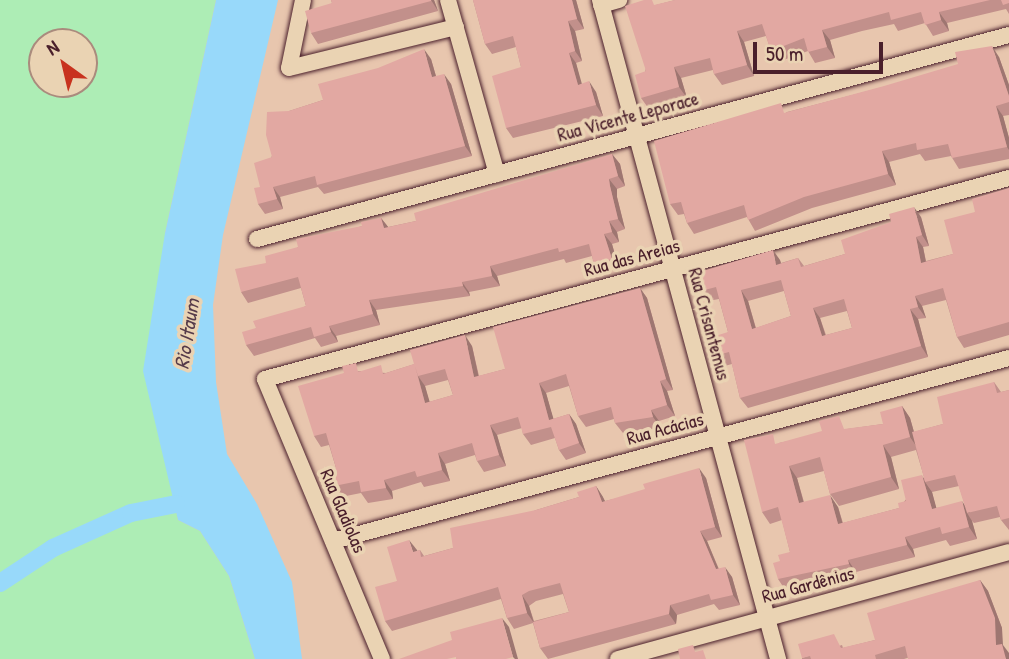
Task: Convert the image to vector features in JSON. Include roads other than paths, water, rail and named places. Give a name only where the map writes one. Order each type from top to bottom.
[{"type":"street","points":[[303,0],[289,68],[456,27]]},
{"type":"street","points":[[448,0],[497,174]]},
{"type":"street","points":[[601,2],[619,0]]},
{"type":"street","name":"Rua Crisantemus","points":[[601,2],[778,659]]},
{"type":"street","name":"Rua Vicente Leporace","points":[[257,239],[1009,35]]},
{"type":"street","name":"Rua das Areias","points":[[265,379],[1009,178]]},
{"type":"street","name":"Rua Acácias","points":[[333,541],[1009,358]]},
{"type":"street","name":"Rua Gladiolas","points":[[265,379],[382,659]]},
{"type":"street","name":"Rua Gardênias","points":[[618,659],[1009,552]]},
{"type":"water","name":"Rio Itaum","points":[[216,0],[278,0],[223,235],[213,305],[216,382],[227,454],[257,504],[292,582],[302,659],[255,659],[229,576],[200,531],[178,520],[143,371],[165,233]]},
{"type":"waterway","points":[[0,583],[53,548],[131,513],[176,504]]}]
